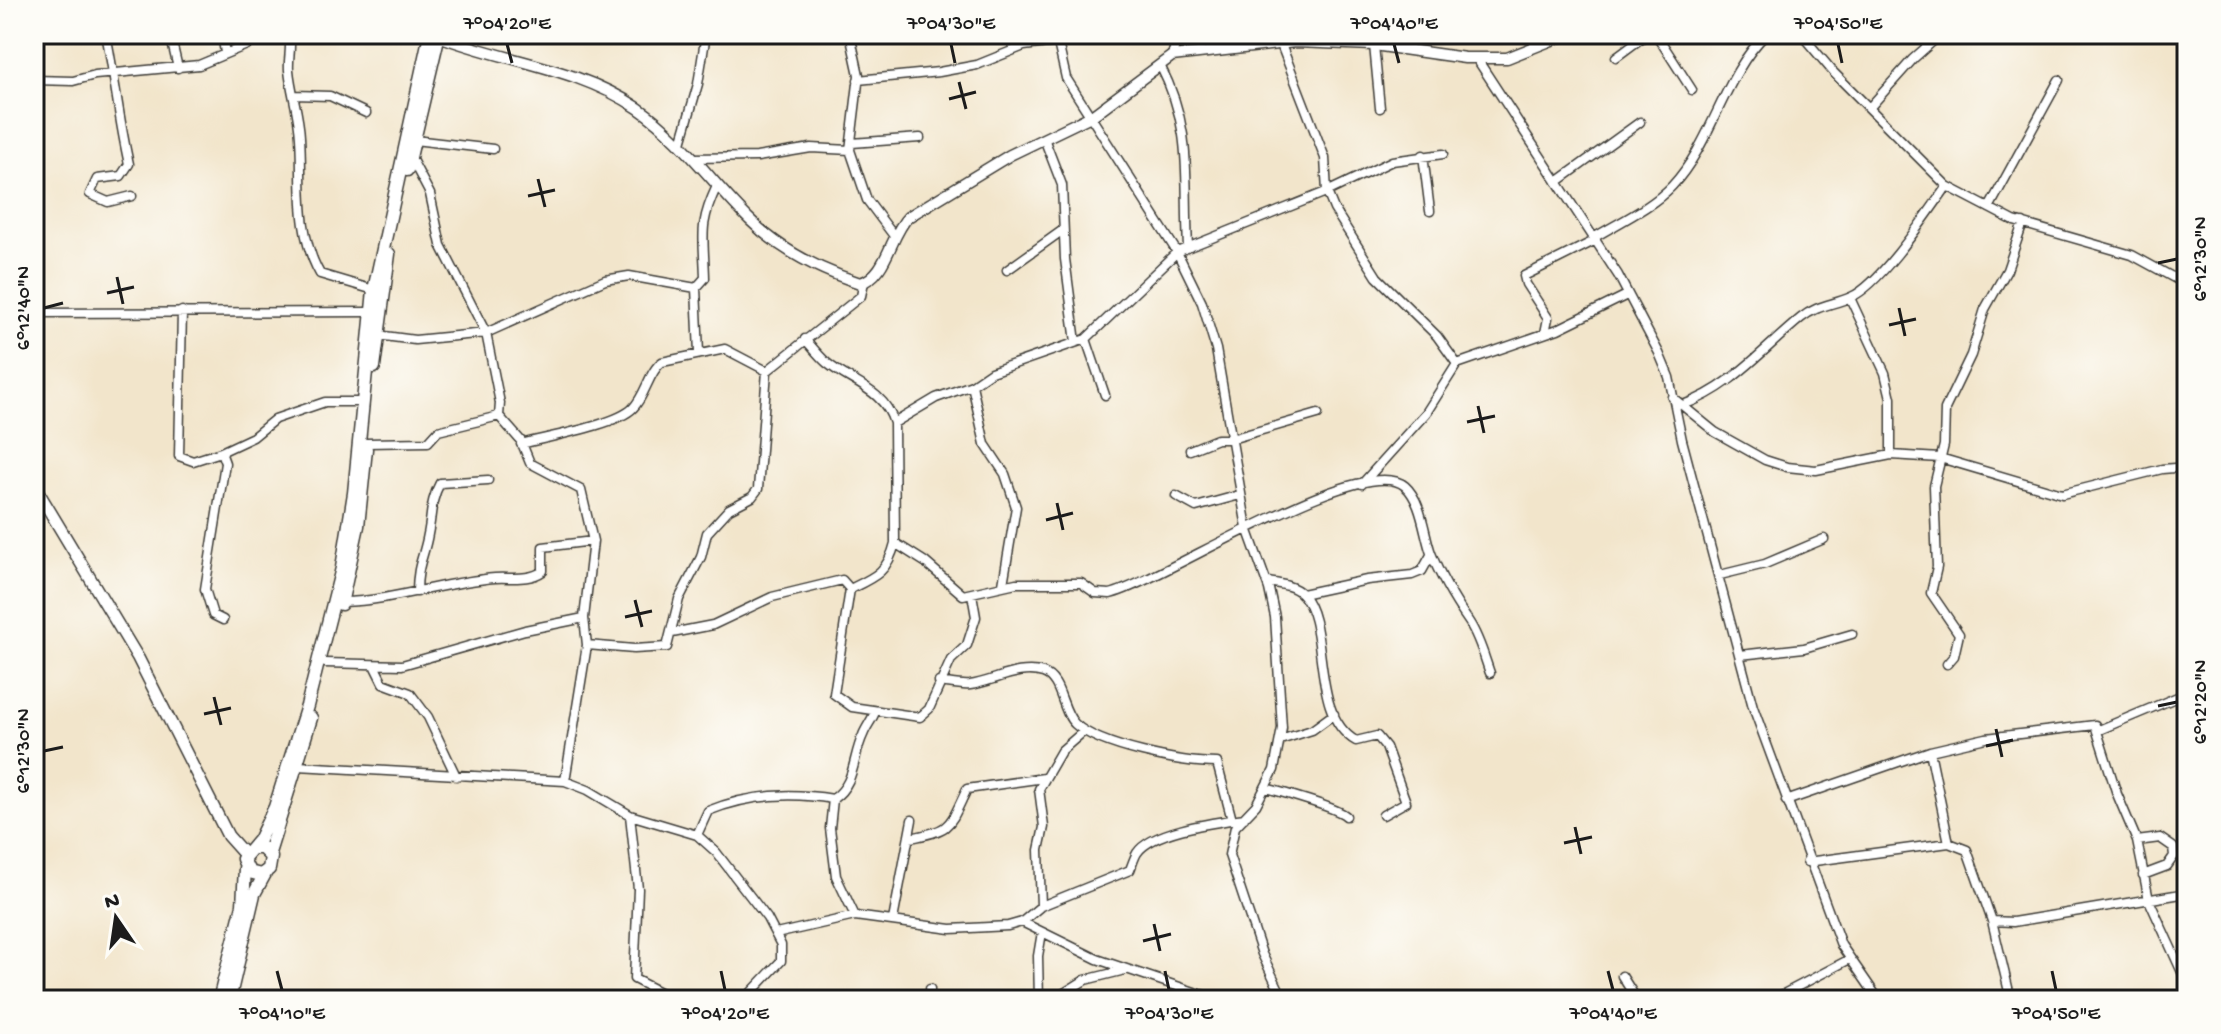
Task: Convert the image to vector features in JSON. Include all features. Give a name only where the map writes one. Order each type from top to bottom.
[{"type":"main road","points":[[219,1000],[243,905],[248,857],[275,807],[342,568],[376,311],[436,35]]},
{"type":"main road","points":[[229,1000],[254,894],[271,865],[269,853],[298,766],[342,602],[358,526],[377,335],[374,290],[436,35]]},
{"type":"main road","points":[[34,485],[138,658],[228,836],[248,857],[255,875],[266,872]]},
{"type":"main road","points":[[248,857],[269,853]]},
{"type":"street","points":[[106,34],[115,75],[118,118],[129,164],[121,176],[97,179],[90,194],[108,202],[132,196]]},
{"type":"street","points":[[170,34],[178,68]]},
{"type":"street","points":[[222,34],[225,53]]},
{"type":"street","points":[[34,80],[73,81],[199,65],[273,34]]},
{"type":"street","points":[[289,34],[292,50],[288,60],[300,137],[301,220],[313,258],[320,274],[374,290]]},
{"type":"street","points":[[681,143],[698,84],[706,34]]},
{"type":"street","points":[[850,34],[858,80],[851,146],[867,200],[879,221],[894,236]]},
{"type":"street","points":[[1172,56],[1178,34]]},
{"type":"street","points":[[1401,34],[1408,50]]},
{"type":"street","points":[[1616,57],[1647,34]]},
{"type":"street","points":[[1656,34],[1692,90]]},
{"type":"street","points":[[1545,333],[1548,318],[1524,276],[1596,238],[1671,187],[1707,134],[1743,60],[1766,34]]},
{"type":"street","points":[[1801,34],[1947,186],[2023,223],[2132,255],[2187,285]]},
{"type":"street","points":[[1870,107],[1941,34]]},
{"type":"street","points":[[436,35],[554,67],[587,80],[637,107],[681,143],[751,222],[790,252],[817,267],[864,282]]},
{"type":"street","points":[[587,645],[665,648],[672,633],[679,599],[701,557],[707,533],[729,509],[752,497],[758,489],[767,371],[861,296],[864,282],[879,269],[894,236],[908,217],[933,199],[1010,155],[1045,141],[1093,115],[1172,56],[1280,42],[1374,45],[1477,59],[1507,58],[1561,35]]},
{"type":"street","points":[[858,80],[977,65],[1024,46],[1056,38],[1066,78],[1093,115],[1177,252],[1202,303],[1211,332],[1247,528],[1267,582],[1278,643],[1280,740],[1266,788],[1232,836],[1231,866],[1262,954],[1284,1000]]},
{"type":"street","points":[[1280,42],[1325,158],[1327,192],[1334,209],[1377,277],[1424,321],[1447,347],[1457,364]]},
{"type":"street","points":[[1374,45],[1380,108]]},
{"type":"street","points":[[1477,59],[1596,238],[1659,353],[1753,707],[1807,862],[1848,960],[1879,1000]]},
{"type":"street","points":[[1160,65],[1181,113],[1186,143],[1185,223],[1188,247]]},
{"type":"street","points":[[1989,208],[2059,80]]},
{"type":"street","points":[[294,95],[330,96],[366,113]]},
{"type":"street","points":[[1557,182],[1640,122]]},
{"type":"street","points":[[693,158],[757,157],[811,148],[920,138]]},
{"type":"street","points":[[414,140],[493,149]]},
{"type":"street","points":[[1045,141],[1062,185],[1063,230],[1076,342]]},
{"type":"street","points":[[894,423],[936,398],[972,385],[1018,361],[1086,339],[1177,252],[1327,192],[1392,161],[1443,154]]},
{"type":"street","points":[[1423,155],[1430,211]]},
{"type":"street","points":[[410,156],[430,194],[441,245],[486,333],[500,403],[499,416],[521,444],[530,463],[581,490],[593,541],[584,618],[587,645],[565,781]]},
{"type":"street","points":[[699,353],[696,288],[705,278],[701,234],[705,212],[717,186]]},
{"type":"street","points":[[1683,405],[1713,393],[1802,317],[1830,301],[1850,298],[1910,238],[1947,186]]},
{"type":"street","points":[[1947,664],[1954,656],[1959,634],[1931,593],[1937,567],[1934,486],[1945,409],[1971,355],[1985,309],[2007,270],[2023,223]]},
{"type":"street","points":[[1007,270],[1063,230]]},
{"type":"street","points":[[377,335],[415,340],[486,333],[605,280],[629,276],[696,288]]},
{"type":"street","points":[[1362,484],[1426,413],[1457,364],[1545,333],[1627,295]]},
{"type":"street","points":[[1850,298],[1880,361],[1891,398],[1891,455]]},
{"type":"street","points":[[182,311],[179,456],[193,461],[221,452],[253,437],[275,419],[325,402],[362,402]]},
{"type":"street","points":[[34,313],[376,311]]},
{"type":"street","points":[[805,339],[828,364],[858,380],[887,406],[894,423],[895,543],[890,562],[882,573],[850,589]]},
{"type":"street","points":[[1086,339],[1105,395]]},
{"type":"street","points":[[521,444],[625,416],[647,392],[655,367],[699,353],[734,351],[767,371]]},
{"type":"street","points":[[972,385],[985,444],[1005,474],[1016,507],[1003,584]]},
{"type":"street","points":[[1672,397],[1715,432],[1765,460],[1787,467],[1816,470],[1891,455],[1940,458],[2062,494],[2162,469],[2187,467]]},
{"type":"street","points":[[1190,450],[1217,439],[1231,439],[1318,414]]},
{"type":"street","points":[[366,443],[428,442],[438,431],[499,416]]},
{"type":"street","points":[[221,452],[224,478],[205,589],[213,615],[223,620]]},
{"type":"street","points":[[417,592],[419,555],[426,543],[432,498],[440,483],[488,480]]},
{"type":"street","points":[[895,543],[925,562],[959,594],[972,594],[1003,584],[1081,583],[1095,593],[1110,594],[1305,502],[1362,484],[1391,480],[1407,488],[1455,606],[1474,631],[1490,673]]},
{"type":"street","points":[[1176,496],[1196,507],[1240,495]]},
{"type":"street","points":[[1720,575],[1765,564],[1824,539]]},
{"type":"street","points":[[342,602],[377,601],[489,579],[534,576],[543,571],[543,547],[593,541]]},
{"type":"street","points":[[1302,594],[1367,580],[1412,575],[1422,571],[1432,554]]},
{"type":"street","points":[[672,633],[713,625],[772,597],[829,581],[842,580],[850,589]]},
{"type":"street","points":[[1267,582],[1290,587],[1302,594],[1311,611],[1320,668],[1334,714],[1352,741],[1377,736],[1386,747],[1406,802],[1383,815]]},
{"type":"street","points":[[850,589],[834,694],[852,707],[924,716],[951,660],[967,645],[976,617],[972,594]]},
{"type":"street","points":[[325,663],[375,667],[402,665],[525,630],[584,618]]},
{"type":"street","points":[[1740,655],[1804,648],[1852,634]]},
{"type":"street","points":[[375,667],[383,683],[410,693],[428,717],[456,776]]},
{"type":"street","points":[[939,682],[968,685],[1016,673],[1045,673],[1053,679],[1073,722],[1084,731],[1102,740],[1166,759],[1217,763],[1232,820]]},
{"type":"street","points":[[2099,730],[2187,693]]},
{"type":"street","points":[[697,835],[708,811],[749,799],[788,795],[833,799],[843,793],[855,770],[862,736],[875,712]]},
{"type":"street","points":[[1280,740],[1312,730],[1334,714]]},
{"type":"street","points":[[1786,801],[1930,751],[1986,738],[2093,724],[2099,730],[2117,794],[2137,841],[2149,900],[2187,983]]},
{"type":"street","points":[[1041,906],[1039,850],[1044,827],[1038,801],[1044,778],[1061,751],[1084,731]]},
{"type":"street","points":[[1930,751],[1949,843]]},
{"type":"street","points":[[298,766],[565,781],[630,815],[697,835],[732,870],[776,934],[781,961],[744,1000]]},
{"type":"street","points":[[910,838],[943,831],[954,821],[967,789],[1044,778]]},
{"type":"street","points":[[1266,788],[1309,803],[1340,809],[1346,816]]},
{"type":"street","points":[[833,799],[830,828],[836,876],[855,916]]},
{"type":"street","points":[[630,815],[638,889],[634,979],[675,1000]]},
{"type":"street","points":[[776,934],[855,916],[951,929],[1008,926],[1022,922],[1041,906],[1130,870],[1138,851],[1151,841],[1194,826],[1245,818]]},
{"type":"street","points":[[893,920],[912,820]]},
{"type":"street","points":[[2137,841],[2160,838],[2173,847],[2174,856],[2167,866],[2143,875]]},
{"type":"street","points":[[1807,862],[1949,843],[1971,855],[1992,921],[2008,999]]},
{"type":"street","points":[[1992,921],[2013,922],[2187,893]]},
{"type":"street","points":[[1022,922],[1128,970],[1218,1000]]},
{"type":"street","points":[[1039,1000],[1038,956],[1042,932]]},
{"type":"street","points":[[1772,1000],[1848,960]]},
{"type":"street","points":[[1053,1000],[1085,980],[1128,970]]},
{"type":"street","points":[[1622,976],[1637,1000]]},
{"type":"street","points":[[930,989],[930,1000]]}]
